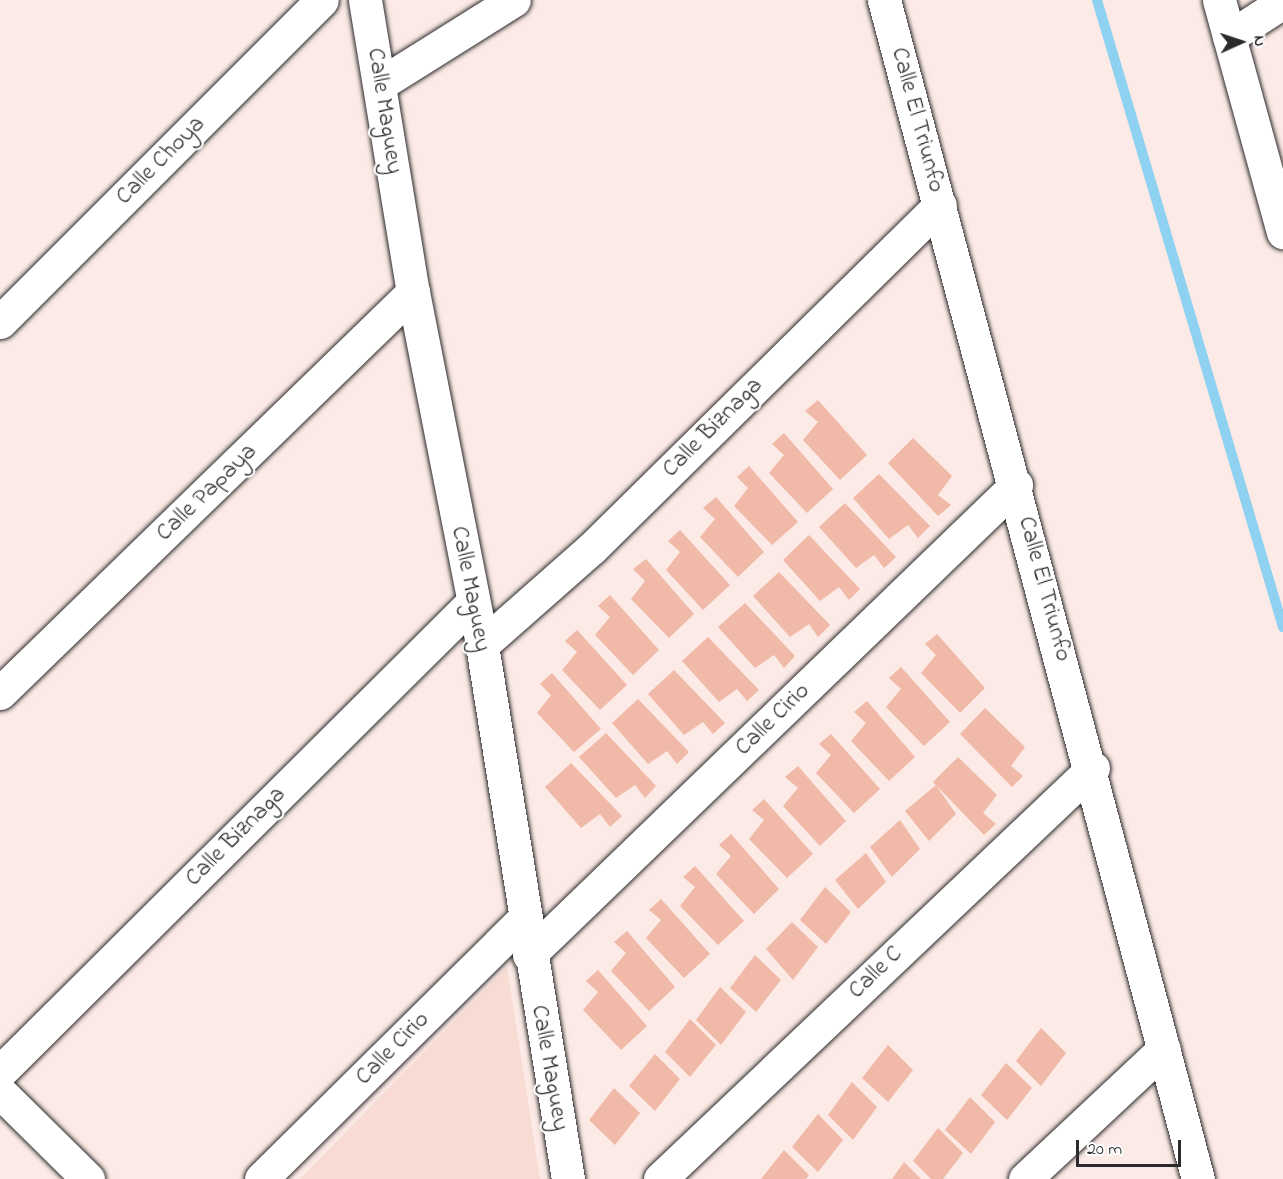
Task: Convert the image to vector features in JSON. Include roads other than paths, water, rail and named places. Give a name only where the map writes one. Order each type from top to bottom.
[{"type":"street","name":"Calle Choya","points":[[0,322],[322,0]]},
{"type":"street","name":"Calle Maguey","points":[[365,0],[413,292],[482,645],[529,955],[568,1179]]},
{"type":"street","points":[[380,84],[514,0]]},
{"type":"street","name":"Calle El Triunfo","points":[[884,0],[1093,768],[1198,1179]]},
{"type":"street","points":[[1219,0],[1283,232]]},
{"type":"street","points":[[1229,37],[1283,2]]},
{"type":"street","name":"Calle Biznaga","points":[[482,645],[591,549],[940,205]]},
{"type":"street","name":"Calle Papaya","points":[[0,693],[413,292]]},
{"type":"street","name":"Calle Cirio","points":[[529,955],[1016,485]]},
{"type":"street","name":"Calle Biznaga","points":[[0,1072],[472,603]]},
{"type":"street","name":"Calle C","points":[[660,1179],[1093,768]]},
{"type":"street","name":"Calle Cirio","points":[[261,1179],[525,918]]},
{"type":"street","points":[[1025,1179],[1164,1049]]},
{"type":"street","points":[[0,1092],[88,1179]]},
{"type":"waterway","points":[[1097,0],[1283,627]]}]
